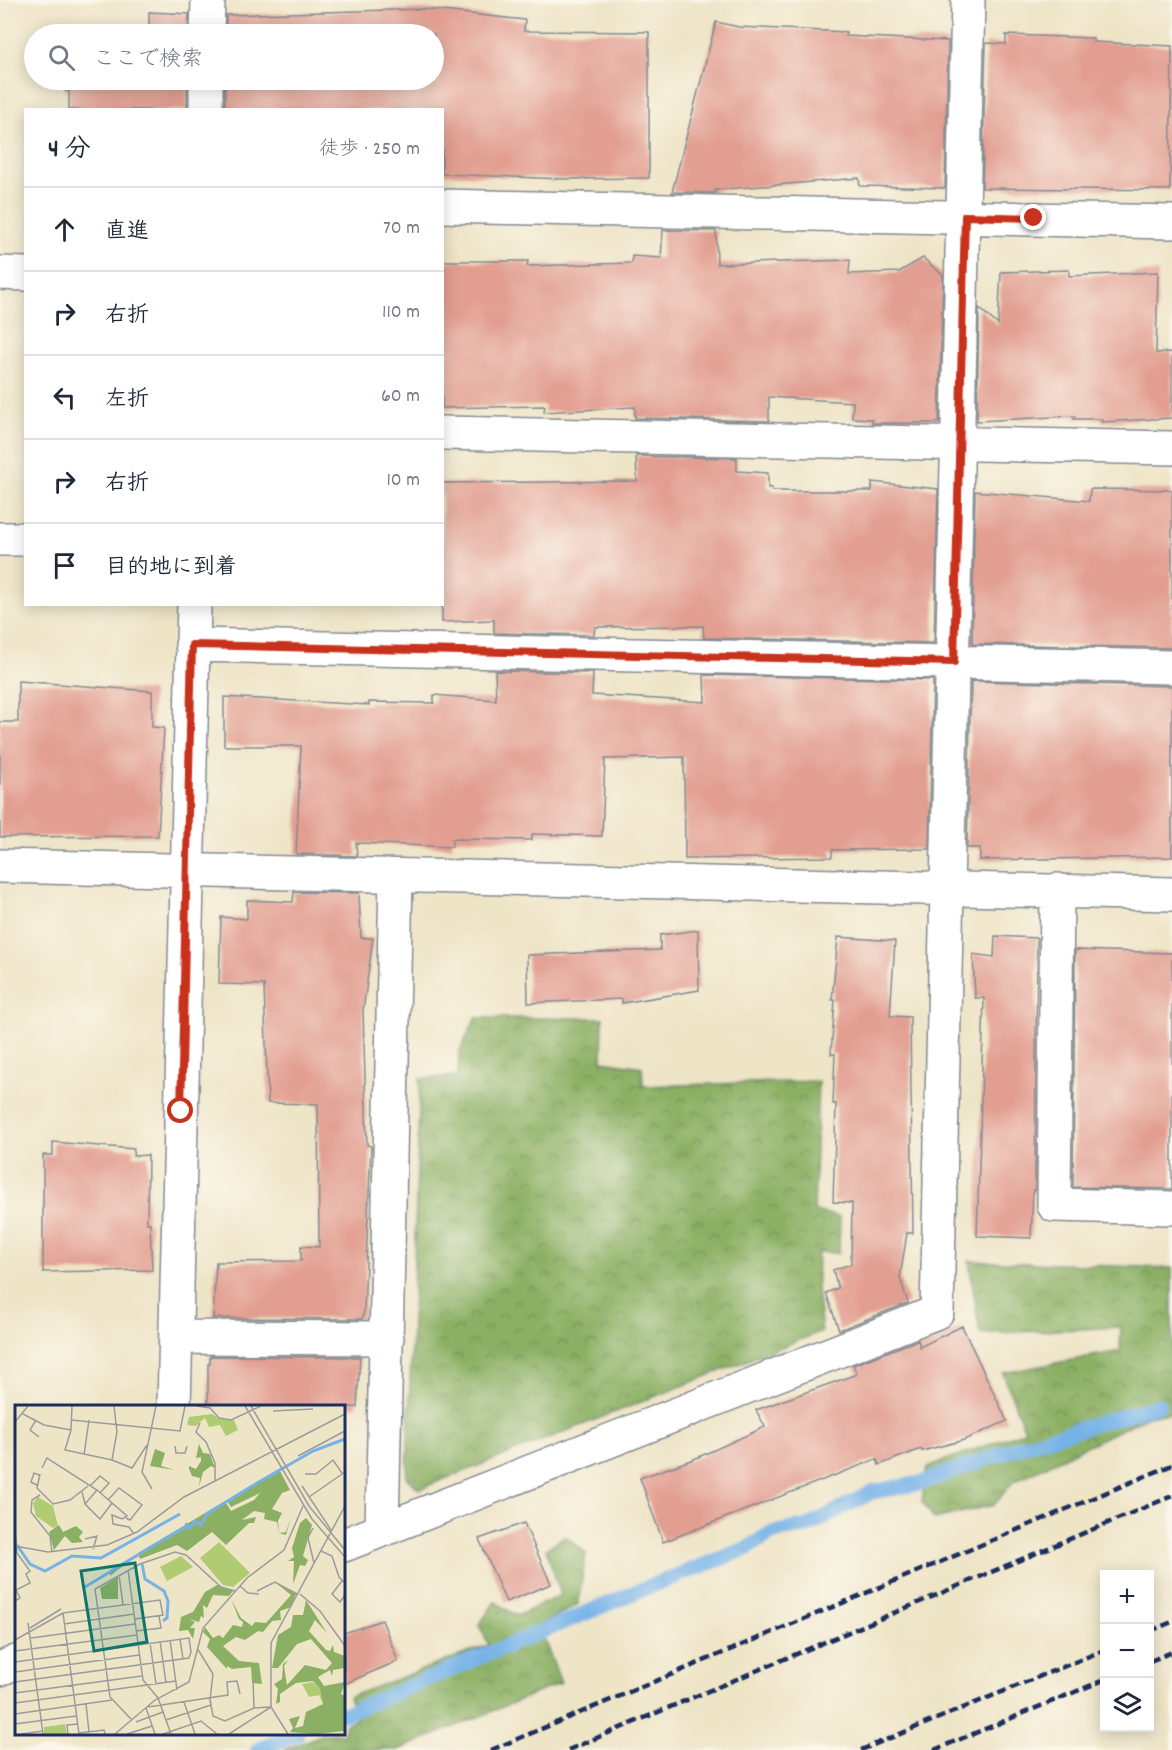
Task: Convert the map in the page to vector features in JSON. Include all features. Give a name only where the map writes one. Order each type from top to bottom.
[{"type":"street","points":[[207,24],[208,0]]},
{"type":"street","points":[[345,1545],[937,1311],[965,216],[968,0]]},
{"type":"street","points":[[206,90],[206,108]]},
{"type":"street","points":[[444,206],[1172,222]]},
{"type":"street","points":[[0,273],[24,274]]},
{"type":"street","points":[[444,433],[1172,448]]},
{"type":"street","points":[[0,539],[24,539]]},
{"type":"street","points":[[174,1405],[194,606]]},
{"type":"street","points":[[192,645],[1172,667]]},
{"type":"street","points":[[0,866],[1172,894]]},
{"type":"street","points":[[382,1530],[396,877]]},
{"type":"street","points":[[1057,890],[1054,1205],[1172,1208]]},
{"type":"street","points":[[176,1337],[387,1338]]},
{"type":"street","points":[[0,1669],[15,1662]]},
{"type":"green space","points":[[476,1018],[603,1018],[602,1061],[642,1067],[643,1086],[818,1081],[814,1211],[840,1217],[839,1253],[818,1252],[817,1289],[822,1331],[419,1489],[407,1477],[420,1079],[458,1076],[459,1053]]},
{"type":"green space","points":[[969,1261],[1172,1268],[1172,1413],[1148,1416],[1013,1482],[994,1505],[934,1519],[922,1501],[927,1467],[1025,1431],[1003,1373],[1120,1351],[1121,1327],[980,1334]]},
{"type":"green space","points":[[565,1536],[586,1553],[578,1604],[539,1626],[561,1683],[398,1750],[284,1750],[321,1735],[345,1735],[345,1724],[356,1719],[349,1697],[489,1645],[479,1625],[495,1602],[517,1616],[561,1595],[546,1549]]},
{"type":"building","points":[[424,9],[525,20],[524,31],[649,32],[649,178],[563,179],[444,174],[444,108],[225,108],[225,90],[444,90],[444,24],[226,24],[226,15]]},
{"type":"building","points":[[149,12],[189,14],[188,24],[149,24]]},
{"type":"building","points":[[716,22],[739,27],[846,32],[845,36],[948,41],[945,188],[860,186],[859,178],[715,190],[715,193],[672,192]]},
{"type":"building","points":[[1006,35],[1093,38],[1093,42],[1172,46],[1170,190],[982,188],[986,43],[1006,44]]},
{"type":"building","points":[[187,90],[187,108],[69,108],[69,91],[65,91]]},
{"type":"building","points":[[663,230],[716,231],[717,264],[850,260],[849,274],[899,272],[923,258],[943,275],[939,423],[872,423],[872,419],[852,418],[853,402],[769,397],[769,421],[635,418],[635,407],[544,412],[545,406],[444,408],[444,261],[528,261],[527,266],[632,263],[632,256],[661,258]]},
{"type":"building","points":[[1069,270],[1069,276],[1158,272],[1156,353],[1172,352],[1172,418],[1101,422],[1102,419],[1074,419],[1075,416],[977,421],[979,308],[998,325],[1001,272]]},
{"type":"building","points":[[636,456],[737,458],[737,471],[768,473],[768,488],[772,488],[772,491],[872,491],[872,482],[938,489],[934,643],[704,638],[703,626],[595,627],[594,635],[494,633],[494,620],[442,622],[444,483],[637,481]]},
{"type":"building","points":[[1090,489],[1172,490],[1172,648],[972,644],[975,491],[1089,501]]},
{"type":"building","points":[[495,671],[593,673],[592,695],[705,702],[704,675],[933,680],[929,849],[832,850],[832,857],[685,859],[684,757],[605,759],[602,836],[532,834],[532,840],[452,839],[452,847],[356,843],[357,856],[296,854],[301,746],[224,746],[224,697],[369,705],[369,702],[434,703],[434,695],[496,700]]},
{"type":"building","points":[[18,681],[152,691],[152,727],[164,728],[158,836],[0,837],[0,722],[18,722]]},
{"type":"building","points":[[971,681],[1172,686],[1172,857],[980,860],[980,848],[967,848]]},
{"type":"building","points":[[294,892],[359,893],[361,938],[373,938],[363,1011],[367,1145],[371,1146],[364,1312],[362,1319],[213,1318],[216,1262],[301,1261],[301,1246],[319,1247],[318,1104],[268,1103],[264,985],[219,984],[221,917],[247,919],[247,900],[293,902]]},
{"type":"building","points":[[698,930],[699,990],[622,1003],[622,999],[528,1003],[527,955],[660,950],[660,935]]},
{"type":"building","points":[[995,936],[1037,938],[1035,1190],[1033,1190],[1031,1238],[977,1236],[984,998],[975,998],[973,954],[994,957]]},
{"type":"building","points":[[838,937],[895,941],[890,1016],[910,1017],[913,1233],[907,1233],[900,1278],[908,1303],[839,1330],[826,1293],[838,1288],[833,1270],[851,1264],[852,1203],[833,1202],[836,1104],[833,1104],[835,1054],[831,1054],[835,1000],[832,1000]]},
{"type":"building","points":[[1075,950],[1172,953],[1172,1189],[1073,1187]]},
{"type":"building","points":[[53,1142],[134,1149],[133,1156],[148,1155],[147,1223],[150,1223],[152,1270],[43,1272],[43,1155],[53,1155]]},
{"type":"building","points":[[962,1326],[1007,1421],[964,1440],[922,1451],[921,1449],[879,1465],[877,1459],[663,1542],[640,1478],[694,1459],[765,1427],[756,1410],[857,1374],[853,1365],[918,1340],[920,1347]]},
{"type":"building","points":[[210,1356],[360,1357],[357,1407],[345,1407],[345,1405],[208,1405],[208,1364],[210,1364]]},
{"type":"building","points":[[524,1523],[551,1584],[506,1602],[479,1539]]},
{"type":"building","points":[[382,1620],[398,1661],[345,1684],[345,1633]]},
{"type":"waterway","points":[[345,1714],[653,1585],[748,1548],[771,1533],[808,1526],[872,1492],[921,1483],[1022,1446],[1159,1405]]},
{"type":"waterway","points":[[258,1750],[295,1735]]},
{"type":"railway","points":[[491,1750],[1172,1465]]},
{"type":"railway","points":[[568,1750],[1172,1496]]},
{"type":"railway","points":[[1154,1629],[1172,1622]]},
{"type":"railway","points":[[861,1750],[1100,1652]]},
{"type":"railway","points":[[1154,1659],[1172,1652]]},
{"type":"railway","points":[[934,1750],[1100,1682]]},
{"type":"route","points":[[181,1111],[192,645],[954,662],[965,216],[1034,218]]}]
